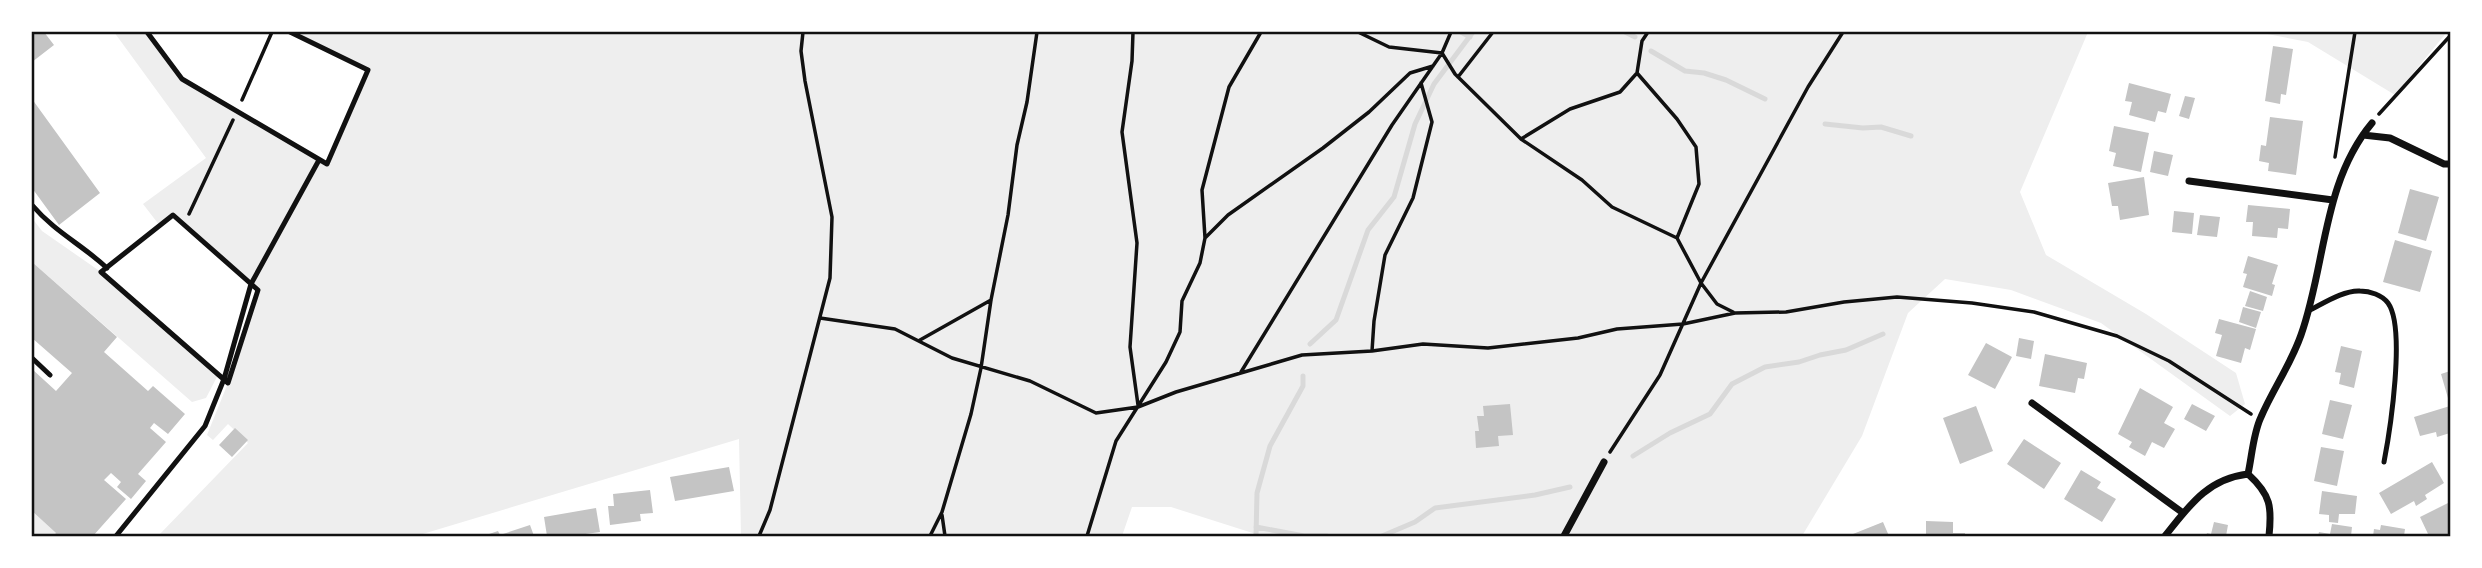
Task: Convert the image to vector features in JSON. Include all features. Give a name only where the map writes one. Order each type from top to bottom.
[{"type":"street","points":[[2248,474],[2259,419],[2300,339],[2310,310],[2333,200],[2346,165],[2372,123]]},
{"type":"street","points":[[2363,135],[2390,138],[2444,164],[2451,164]]},
{"type":"street","points":[[2189,181],[2333,200]]},
{"type":"street","points":[[2032,402],[2183,513]]},
{"type":"street","points":[[1564,537],[1604,462]]},
{"type":"street","points":[[2165,537],[2206,489],[2229,477],[2248,474]]},
{"type":"street","points":[[2248,474],[2262,487],[2272,512],[2269,537]]},
{"type":"lane","points":[[147,32],[182,79],[327,164],[368,70],[290,32]]},
{"type":"lane","points":[[251,284],[319,160]]},
{"type":"lane","points":[[32,205],[53,228],[88,250],[107,268]]},
{"type":"lane","points":[[173,215],[258,290],[228,383],[101,272],[107,268],[173,215]]},
{"type":"lane","points":[[2310,310],[2358,290],[2374,293],[2387,301],[2393,311],[2396,374],[2384,462]]},
{"type":"lane","points":[[32,358],[50,375]]},
{"type":"lane","points":[[116,537],[205,426],[224,379]]},
{"type":"path","points":[[183,223],[272,32]]},
{"type":"path","points":[[760,537],[770,510],[830,278],[832,217],[805,81],[801,51],[803,32]]},
{"type":"path","points":[[930,537],[942,512],[971,414],[981,368],[1037,32]]},
{"type":"path","points":[[1133,32],[1132,61],[1122,132],[1137,243],[1130,347],[1138,407]]},
{"type":"path","points":[[1087,537],[1116,441],[1166,362],[1180,332],[1182,301],[1200,263],[1205,238],[1202,190],[1229,87],[1261,32]]},
{"type":"path","points":[[1358,32],[1389,47],[1442,53]]},
{"type":"path","points":[[1240,374],[1392,125],[1442,53],[1451,32]]},
{"type":"path","points":[[1457,76],[1493,32]]},
{"type":"path","points":[[1521,139],[1570,109],[1620,92],[1637,73],[1642,41],[1648,32]]},
{"type":"path","points":[[1604,462],[1660,375],[1701,283],[1808,87],[1843,32]]},
{"type":"path","points":[[2334,164],[2355,32]]},
{"type":"path","points":[[2372,123],[2451,36]]},
{"type":"path","points":[[1442,53],[1457,76],[1521,139],[1582,180],[1612,207],[1677,238],[1701,283],[1717,304],[1735,313]]},
{"type":"path","points":[[1205,238],[1228,215],[1369,112],[1410,73],[1433,66]]},
{"type":"path","points":[[1637,73],[1677,119],[1696,147],[1699,184],[1677,238]]},
{"type":"path","points":[[1372,351],[1385,255],[1413,198],[1432,122],[1421,83]]},
{"type":"path","points":[[820,318],[895,329],[952,358],[1030,381],[1096,414],[1138,407],[1176,392],[1302,355],[1372,351],[1423,344],[1488,348],[1578,338],[1617,329],[1683,324],[1735,313],[1786,313],[1844,302],[1897,297],[1972,303],[2035,312],[2117,336],[2169,361],[2259,419]]},
{"type":"path","points":[[919,341],[991,300]]},
{"type":"path","points":[[942,512],[945,537]]},
{"type":"shaded area","points":[[114,32],[147,32],[182,79],[326,164],[368,70],[290,32],[2088,32],[2020,192],[2046,255],[2146,314],[2236,373],[2245,404],[2230,416],[2101,323],[2011,290],[1945,279],[1908,313],[1862,436],[1802,536],[1262,536],[1171,507],[1132,507],[1122,536],[741,536],[739,439],[416,536],[158,536],[248,443],[228,424],[213,440],[207,435],[228,383],[258,291],[174,216],[160,226],[143,204],[206,158]]},
{"type":"shaded area","points":[[2257,32],[2447,32],[2395,95],[2308,42]]},
{"type":"shaded area","points":[[32,218],[42,231],[101,272],[218,375],[206,398],[192,402],[32,262]]},
{"type":"shaded area","points":[[32,511],[56,533],[53,536],[32,536]]},
{"type":"building","points":[[32,32],[44,32],[54,45],[32,62]]},
{"type":"building","points":[[2273,46],[2293,49],[2286,95],[2281,94],[2280,104],[2265,101]]},
{"type":"building","points":[[2129,83],[2171,94],[2166,113],[2158,111],[2155,122],[2129,115],[2132,102],[2125,101]]},
{"type":"building","points":[[2185,96],[2195,98],[2189,119],[2179,116]]},
{"type":"building","points":[[32,99],[100,193],[59,225],[32,188]]},
{"type":"building","points":[[2270,117],[2303,121],[2296,175],[2268,171],[2269,163],[2259,161],[2261,145],[2266,146]]},
{"type":"building","points":[[2114,126],[2149,133],[2141,172],[2113,166],[2116,153],[2109,151]]},
{"type":"building","points":[[2154,151],[2173,155],[2168,176],[2150,172]]},
{"type":"building","points":[[2144,177],[2149,215],[2120,220],[2118,206],[2112,206],[2108,183]]},
{"type":"building","points":[[2410,189],[2439,197],[2426,241],[2398,233]]},
{"type":"building","points":[[2248,205],[2290,209],[2288,229],[2278,228],[2277,238],[2252,236],[2253,222],[2246,222]]},
{"type":"building","points":[[2174,211],[2194,213],[2192,234],[2172,232]]},
{"type":"building","points":[[2200,215],[2220,217],[2217,237],[2197,235]]},
{"type":"building","points":[[2395,240],[2432,251],[2420,292],[2383,282]]},
{"type":"building","points":[[2248,256],[2278,265],[2272,284],[2275,285],[2272,296],[2243,287],[2247,274],[2243,273]]},
{"type":"building","points":[[32,262],[117,337],[104,352],[148,391],[153,386],[185,414],[168,434],[154,423],[150,428],[166,442],[138,474],[146,481],[131,499],[117,487],[121,482],[111,473],[104,480],[126,499],[93,536],[53,536],[56,533],[32,511],[32,369],[56,391],[72,373],[32,338]]},
{"type":"building","points":[[2250,291],[2267,297],[2263,311],[2245,306]]},
{"type":"building","points":[[2243,307],[2261,312],[2256,328],[2239,322]]},
{"type":"building","points":[[2219,319],[2256,329],[2250,350],[2245,348],[2241,363],[2216,356],[2222,335],[2215,333]]},
{"type":"building","points":[[2019,338],[2034,341],[2031,359],[2016,356]]},
{"type":"building","points":[[1986,343],[2012,357],[1995,389],[1968,375]]},
{"type":"building","points":[[2341,346],[2362,351],[2354,388],[2339,384],[2341,373],[2335,372]]},
{"type":"building","points":[[2045,354],[2087,363],[2084,379],[2078,378],[2075,393],[2039,386]]},
{"type":"building","points":[[2450,371],[2450,405],[2441,374]]},
{"type":"building","points":[[2140,388],[2173,407],[2164,423],[2175,429],[2164,448],[2152,442],[2145,456],[2129,447],[2132,442],[2118,434]]},
{"type":"building","points":[[2330,400],[2352,405],[2343,439],[2322,434]]},
{"type":"building","points":[[1510,404],[1513,435],[1498,436],[1499,446],[1476,448],[1475,431],[1479,431],[1477,416],[1484,416],[1483,406]]},
{"type":"building","points":[[2192,404],[2215,416],[2206,431],[2184,419]]},
{"type":"building","points":[[1976,406],[1993,451],[1960,464],[1943,418]]},
{"type":"building","points":[[2450,406],[2450,433],[2437,437],[2436,432],[2420,436],[2414,417]]},
{"type":"building","points":[[235,428],[248,440],[232,457],[219,445]]},
{"type":"building","points":[[2024,439],[2061,463],[2044,489],[2007,464]]},
{"type":"building","points":[[2321,447],[2344,451],[2337,486],[2314,481]]},
{"type":"building","points":[[2432,462],[2444,483],[2425,495],[2427,499],[2416,506],[2414,501],[2391,514],[2379,493]]},
{"type":"building","points":[[729,467],[734,491],[675,501],[670,477]]},
{"type":"building","points":[[2081,470],[2101,482],[2097,488],[2116,499],[2102,522],[2064,499]]},
{"type":"building","points":[[650,490],[653,513],[640,514],[641,521],[610,525],[608,506],[614,506],[613,494]]},
{"type":"building","points":[[2322,491],[2357,496],[2355,514],[2339,514],[2338,523],[2329,522],[2329,515],[2319,514]]},
{"type":"building","points":[[2450,502],[2450,535],[2429,536],[2420,517]]},
{"type":"building","points":[[596,508],[600,532],[547,536],[544,517]]},
{"type":"building","points":[[1926,521],[1953,522],[1953,533],[1965,533],[1965,536],[1926,536]]},
{"type":"building","points":[[1883,522],[1889,536],[1848,536]]},
{"type":"building","points":[[2214,522],[2228,525],[2226,536],[2206,536],[2207,533],[2211,534]]},
{"type":"building","points":[[2332,524],[2352,527],[2351,536],[2318,536],[2319,532],[2330,534]]},
{"type":"building","points":[[530,525],[534,536],[483,536],[498,531],[500,535]]},
{"type":"building","points":[[2381,525],[2405,529],[2404,536],[2373,536],[2374,529],[2380,530]]},
{"type":"waterway","points":[[1461,32],[1470,37]]},
{"type":"waterway","points":[[1310,344],[1336,320],[1368,230],[1394,197],[1415,124],[1434,84],[1473,32]]},
{"type":"waterway","points":[[1625,32],[1635,37]]},
{"type":"waterway","points":[[1651,51],[1685,71],[1704,73],[1726,80],[1765,99]]},
{"type":"waterway","points":[[1825,124],[1881,127],[1911,136]]},
{"type":"waterway","points":[[1633,456],[1670,433],[1710,414],[1732,384],[1765,367],[1846,350],[1883,334]]},
{"type":"waterway","points":[[1256,536],[1257,493],[1270,446],[1303,386],[1303,376]]},
{"type":"waterway","points":[[1382,536],[1415,522],[1435,508],[1535,495],[1570,487]]},
{"type":"waterway","points":[[1256,527],[1304,536],[1327,536]]}]
